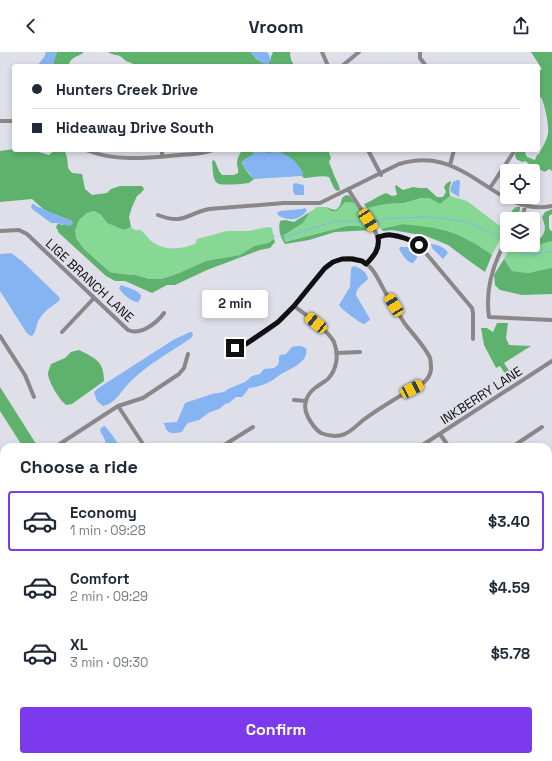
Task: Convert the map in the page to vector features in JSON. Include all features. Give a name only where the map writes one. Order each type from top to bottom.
[{"type":"street","points":[[322,52],[327,64]]},
{"type":"street","points":[[344,64],[359,52]]},
{"type":"street","points":[[420,52],[420,58],[424,64]]},
{"type":"street","points":[[0,121],[12,121]]},
{"type":"street","points":[[92,152],[116,158],[201,154],[207,152]]},
{"type":"street","points":[[369,152],[380,174]]},
{"type":"street","points":[[450,165],[453,152]]},
{"type":"street","points":[[490,188],[514,152]]},
{"type":"street","points":[[158,215],[175,220],[209,209],[290,202],[316,204],[323,202],[399,164],[413,161],[433,161],[450,165],[466,173],[507,199],[525,206],[552,206]]},
{"type":"street","points":[[348,189],[378,237],[379,243],[376,252],[366,264]]},
{"type":"street","points":[[523,212],[525,206]]},
{"type":"street","name":"LIGE BRANCH LANE","points":[[0,230],[19,230],[27,234],[125,328],[131,332],[140,332],[159,319],[164,313]]},
{"type":"street","points":[[378,237],[391,235],[411,240],[419,245],[471,306],[473,313],[473,339]]},
{"type":"street","points":[[500,252],[491,277],[488,294],[489,317],[552,320]]},
{"type":"street","points":[[235,348],[246,344],[274,326],[294,306],[325,268],[333,262],[342,259],[352,259],[362,261],[376,274],[394,305],[428,354],[431,364],[429,375],[422,384],[373,413],[348,433],[340,436],[323,434],[314,427],[305,408],[309,394],[331,375],[336,365],[337,353],[335,344],[327,332],[294,306]]},
{"type":"street","points":[[62,332],[94,298]]},
{"type":"street","points":[[0,336],[25,375],[34,397]]},
{"type":"street","points":[[337,353],[360,352]]},
{"type":"street","points":[[61,443],[118,406],[143,398],[179,374],[184,368],[188,354]]},
{"type":"street","name":"INKBERRY LANE","points":[[426,443],[552,361]]},
{"type":"street","points":[[294,400],[306,401]]},
{"type":"street","points":[[118,406],[142,443]]},
{"type":"street","points":[[227,443],[252,427]]},
{"type":"street","points":[[518,443],[542,427]]},
{"type":"street","points":[[440,434],[446,443]]},
{"type":"green space","points":[[57,52],[84,52],[72,59],[69,64],[53,64]]},
{"type":"green space","points":[[108,52],[251,52],[257,60],[271,60],[273,52],[290,52],[293,64],[134,64],[126,61],[120,56]]},
{"type":"green space","points":[[531,52],[552,52],[552,171],[549,169],[545,172],[540,170],[540,164],[530,164],[525,161],[522,162],[516,159],[515,154],[516,152],[526,152],[527,157],[535,160],[547,138],[547,120],[544,105],[540,97],[540,70],[542,69]]},
{"type":"green space","points":[[12,149],[12,152],[39,152],[49,155],[53,152],[65,152],[68,168],[72,173],[82,174],[85,189],[92,195],[107,193],[111,189],[120,186],[142,186],[144,189],[137,196],[129,217],[131,227],[124,230],[107,223],[101,215],[94,211],[87,213],[79,220],[75,230],[76,238],[84,249],[110,272],[136,275],[149,279],[162,279],[206,261],[240,255],[254,246],[268,243],[274,239],[275,242],[270,248],[260,250],[207,270],[175,285],[167,285],[152,293],[125,281],[115,281],[106,276],[59,233],[56,227],[58,223],[62,225],[72,221],[43,209],[32,199],[0,202],[0,151]]},
{"type":"green space","points":[[241,152],[253,152],[253,155],[244,160],[242,163],[254,179],[249,183],[242,184],[227,185],[217,183],[213,176],[213,160],[215,161],[222,175],[234,175],[238,173],[237,161]]},
{"type":"green space","points":[[266,152],[329,152],[331,158],[329,162],[340,190],[337,191],[334,188],[329,177],[320,176],[304,178],[302,176],[303,173]]},
{"type":"green space","points":[[450,181],[450,196],[440,204],[429,198],[421,198],[404,203],[386,204],[367,208],[364,204],[386,193],[392,196],[397,195],[396,185],[403,190],[413,187],[427,188],[437,197],[443,197],[446,192],[444,187]]},
{"type":"green space","points":[[346,195],[350,196],[355,203],[345,202],[337,211],[331,211],[326,207],[336,210],[340,205],[342,198]]},
{"type":"green space","points":[[450,196],[467,201],[500,226],[500,240],[492,255],[464,238],[447,231],[403,224],[381,229],[367,208],[386,204],[404,203],[421,198],[429,198],[440,204]]},
{"type":"green space","points":[[345,202],[355,203],[372,230],[359,226],[347,226],[285,242],[284,235],[303,223],[310,212],[317,207],[326,207],[331,211],[337,211]]},
{"type":"green space","points":[[516,207],[520,207],[519,212],[512,212]]},
{"type":"green space","points":[[552,209],[552,214],[549,216],[549,228],[552,231],[552,241],[540,244],[540,238],[545,228],[542,217],[545,212]]},
{"type":"green space","points":[[94,211],[101,215],[107,223],[124,230],[131,227],[135,230],[141,230],[155,244],[166,248],[189,246],[195,244],[197,239],[227,231],[248,231],[269,227],[272,228],[274,239],[268,243],[254,246],[240,255],[206,261],[162,279],[149,279],[136,275],[110,272],[84,249],[76,238],[74,230],[79,220],[87,213]]},
{"type":"green space","points":[[310,212],[303,223],[284,235],[285,242],[347,226],[359,226],[372,230],[335,232],[309,240],[285,244],[280,233],[280,221],[285,220],[294,222]]},
{"type":"green space","points":[[403,224],[447,231],[459,235],[476,244],[492,255],[485,272],[448,245],[426,236],[392,230],[383,231],[381,229]]},
{"type":"green space","points":[[552,241],[552,268],[550,269],[528,273],[512,271],[504,259],[508,252],[540,252],[540,244]]},
{"type":"green space","points":[[504,259],[512,271],[528,273],[552,268],[552,294],[522,295],[500,290],[495,285],[494,275]]},
{"type":"green space","points":[[497,323],[508,323],[506,338],[509,345],[531,346],[504,363],[515,380],[511,383],[500,366],[496,368],[484,345],[481,328],[487,328],[493,332]]},
{"type":"green space","points":[[79,350],[98,361],[104,374],[104,381],[72,404],[66,405],[60,399],[52,386],[48,372],[51,364],[65,358],[71,352]]},
{"type":"green space","points":[[0,387],[35,443],[20,443],[0,411]]},
{"type":"water","points":[[46,52],[57,52],[53,64],[39,64]]},
{"type":"water","points":[[251,52],[267,52],[271,60],[268,64],[262,63]]},
{"type":"water","points":[[253,152],[280,152],[293,159],[303,173],[302,176],[254,179],[243,165],[245,159],[253,155]]},
{"type":"water","points":[[457,180],[460,182],[459,197],[451,192],[450,189],[453,182]]},
{"type":"water","points":[[295,183],[304,185],[304,195],[295,195],[293,185]]},
{"type":"water","points":[[32,204],[72,221],[73,223],[69,226],[51,223],[31,208]]},
{"type":"water","points":[[305,208],[307,210],[304,214],[294,219],[283,218],[277,213],[280,211]]},
{"type":"water","points":[[431,244],[445,249],[448,253],[443,259],[432,248]]},
{"type":"water","points":[[400,247],[408,247],[417,255],[417,258],[413,263],[409,262],[405,258],[399,249]]},
{"type":"water","points":[[11,253],[22,261],[59,297],[60,300],[42,315],[32,336],[26,332],[0,291],[0,254]]},
{"type":"water","points":[[355,266],[365,273],[368,279],[358,288],[356,293],[370,319],[364,324],[343,310],[339,305],[350,287],[351,269]]},
{"type":"water","points":[[121,285],[134,290],[141,295],[138,302],[130,299],[122,293],[119,288]]},
{"type":"water","points":[[192,332],[193,335],[191,338],[144,370],[130,382],[111,403],[103,406],[97,401],[94,392],[100,387],[173,340]]},
{"type":"water","points":[[297,346],[306,348],[306,353],[302,361],[295,367],[261,386],[249,388],[242,397],[236,397],[229,403],[210,412],[199,420],[188,423],[182,432],[171,433],[167,431],[163,423],[177,422],[185,403],[212,394],[224,392],[245,382],[252,376],[260,374],[264,369],[274,368],[278,365],[280,355],[286,354],[292,347]]},
{"type":"water","points":[[105,426],[117,443],[105,443],[100,430]]},
{"type":"waterway","points":[[373,222],[390,218],[431,217],[463,221],[490,232],[500,239]]},
{"type":"waterway","points":[[281,236],[289,236],[335,221],[357,221],[367,223]]},
{"type":"waterway","points":[[524,252],[532,255],[552,251]]},
{"type":"route","points":[[235,348],[246,344],[274,326],[294,306],[325,268],[333,262],[347,258],[362,261],[366,264],[378,249],[378,237],[385,235],[411,240],[419,245]]}]
